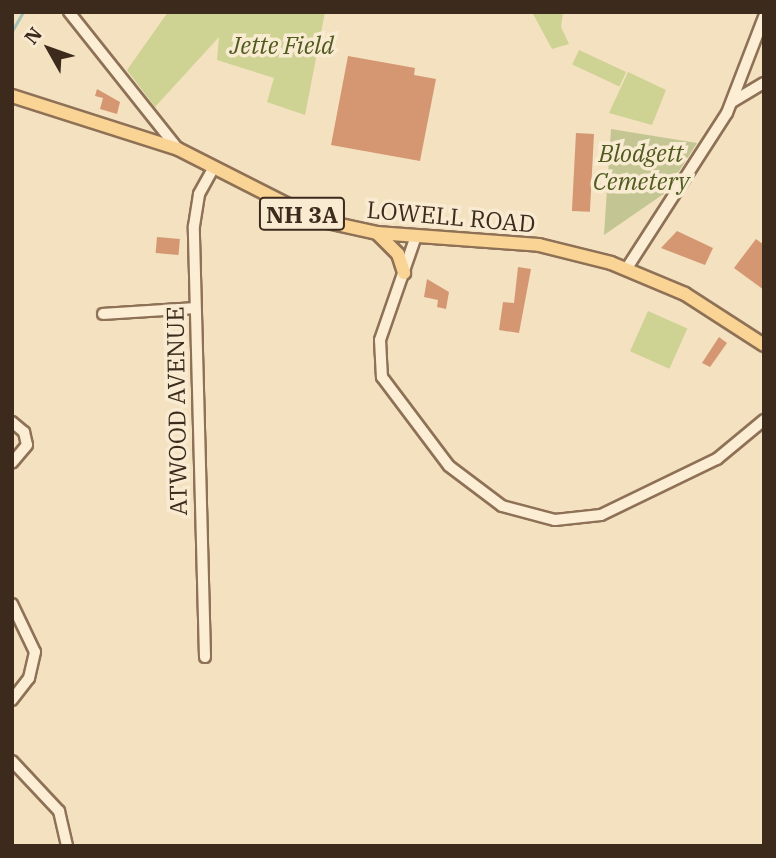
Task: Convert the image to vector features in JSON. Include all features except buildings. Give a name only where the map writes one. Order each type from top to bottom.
[{"type":"main road","name":"LOWELL ROAD","points":[[12,96],[178,149],[293,211],[377,233],[540,245],[627,268],[698,301],[764,345]]},
{"type":"main road","points":[[377,233],[398,254],[404,273]]},
{"type":"street","points":[[68,12],[178,149]]},
{"type":"street","points":[[627,268],[732,102],[764,17]]},
{"type":"street","points":[[732,102],[764,83]]},
{"type":"street","name":"ATWOOD AVENUE","points":[[205,657],[195,308],[196,207],[214,167]]},
{"type":"street","points":[[416,236],[380,340],[386,386],[449,466],[511,510],[555,520],[601,515],[717,459],[764,420]]},
{"type":"street","points":[[103,314],[195,308]]},
{"type":"street","points":[[12,422],[24,432],[27,444],[12,463]]},
{"type":"street","points":[[12,604],[34,652],[29,678],[12,700]]},
{"type":"street","points":[[12,761],[59,811],[67,846]]},
{"type":"green space","name":"Jette Field","points":[[168,12],[325,12],[305,115],[267,102],[274,78],[217,60],[219,37],[155,107],[127,70]]},
{"type":"green space","points":[[532,12],[563,12],[561,27],[569,44],[552,49]]},
{"type":"green space","points":[[579,50],[626,72],[619,86],[572,65]]},
{"type":"green space","points":[[628,72],[666,90],[652,125],[609,113]]},
{"type":"green space","name":"Blodgett Cemetery","points":[[611,129],[697,143],[665,193],[604,235]]},
{"type":"green space","points":[[648,311],[687,328],[669,369],[630,351]]},
{"type":"waterway","points":[[12,31],[23,12]]}]
